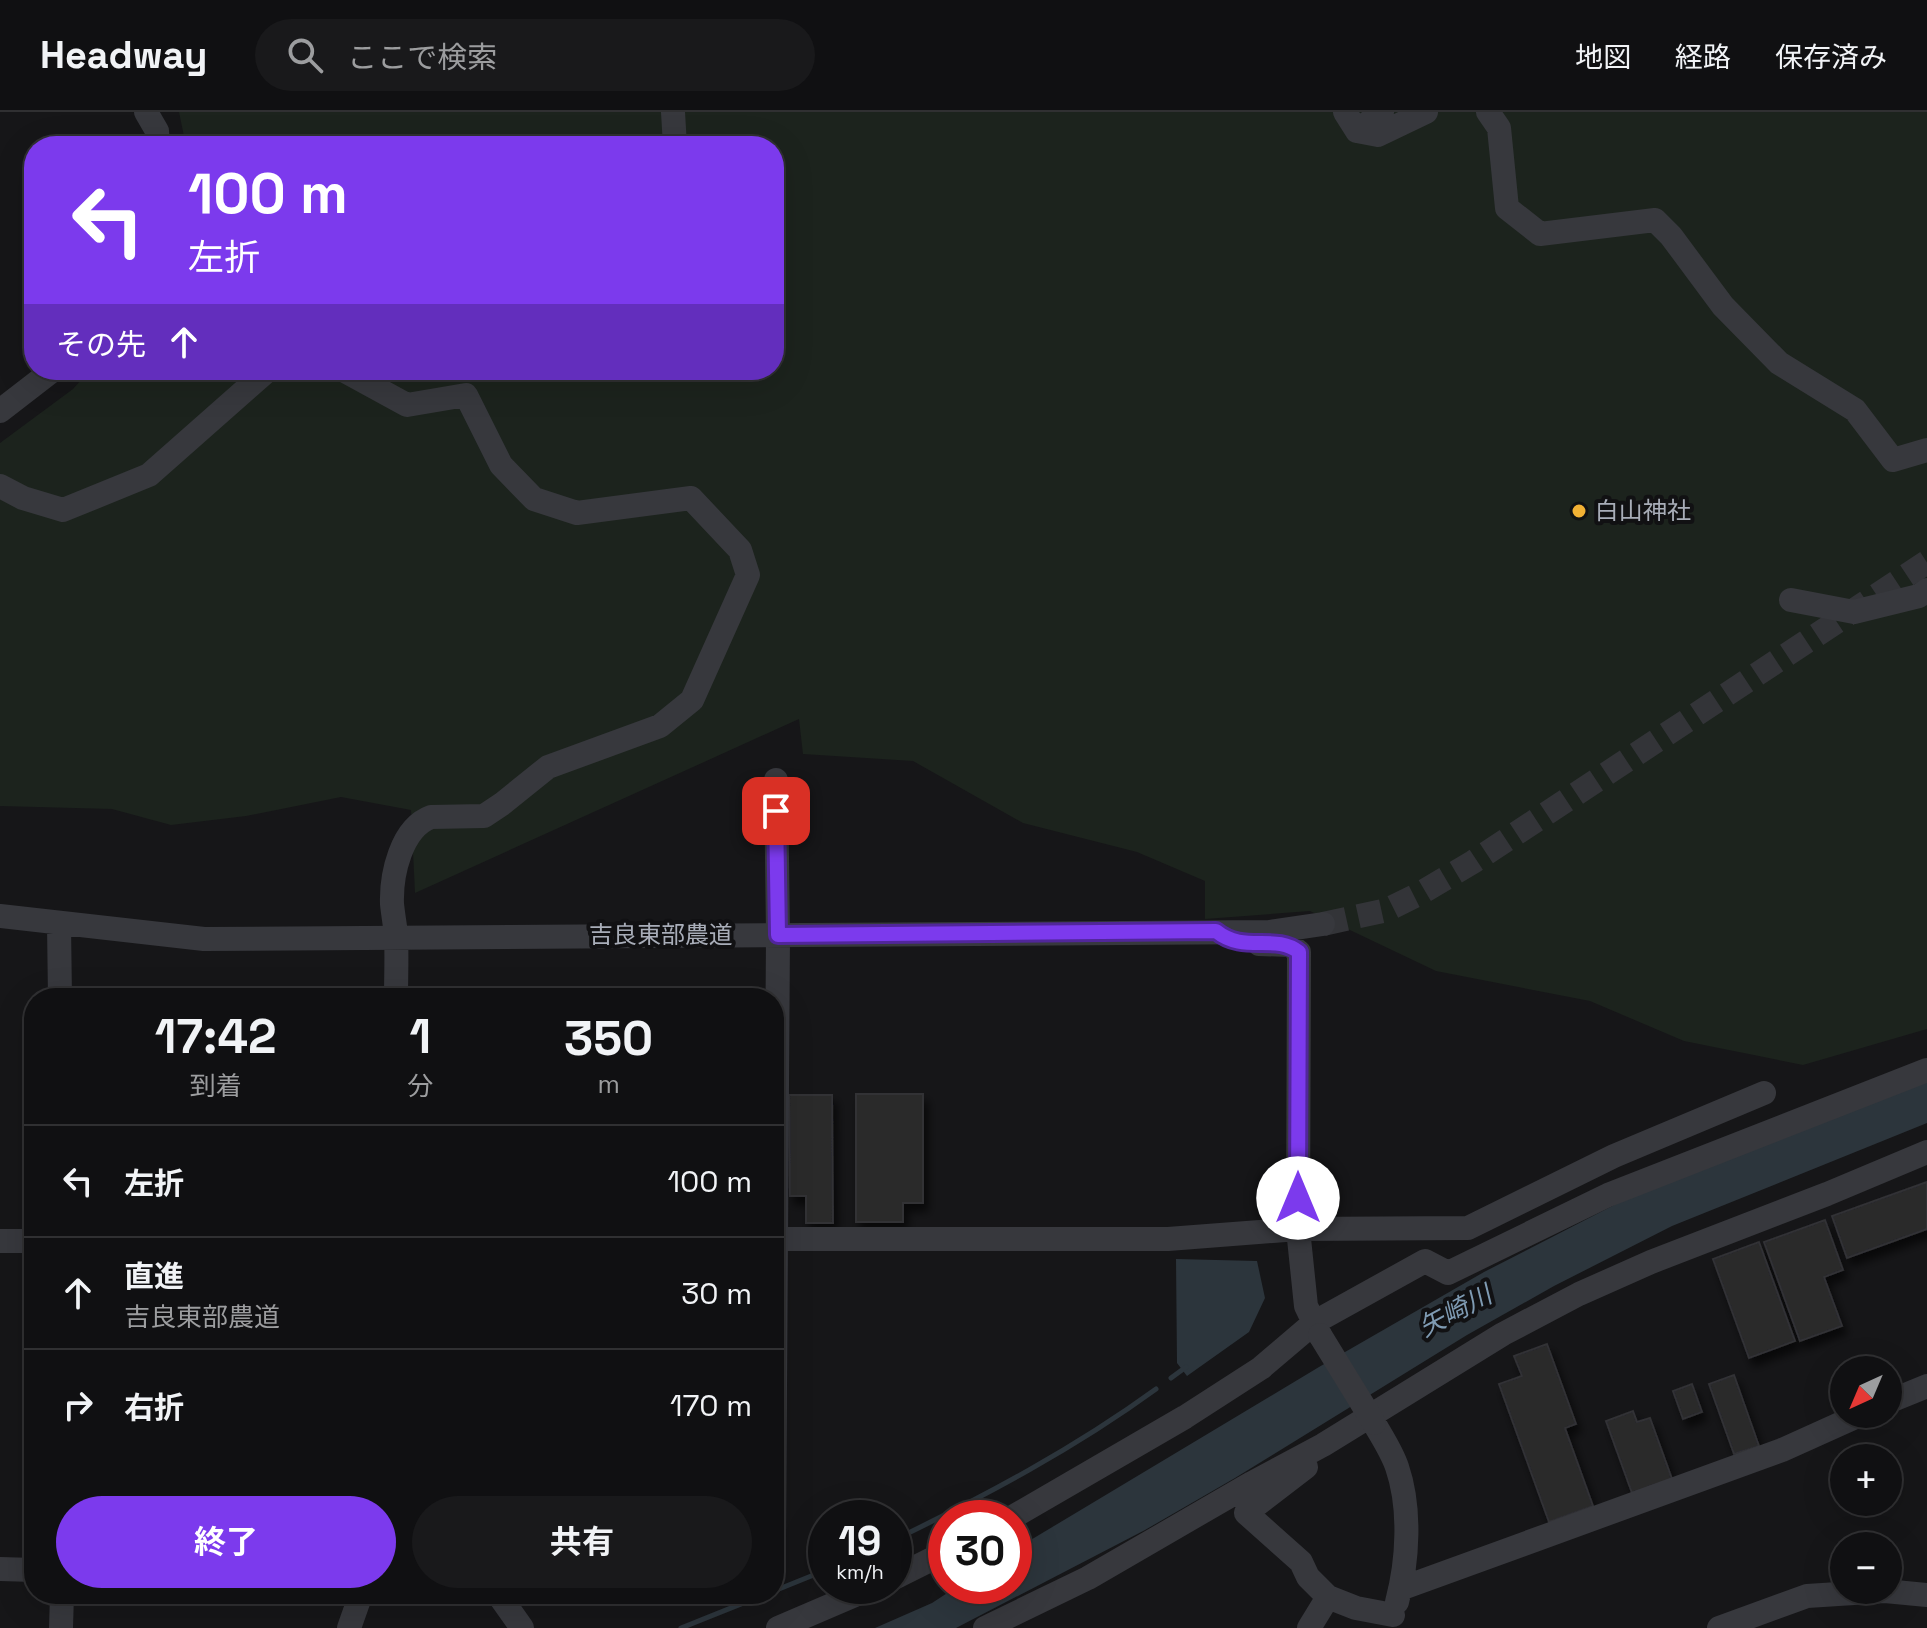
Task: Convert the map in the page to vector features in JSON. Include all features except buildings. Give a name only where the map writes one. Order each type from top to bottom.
[{"type":"street","points":[[146,112],[157,136]]},
{"type":"street","points":[[673,112],[674,136]]},
{"type":"street","points":[[1351,121],[1382,112]]},
{"type":"street","points":[[1351,121],[1378,135],[1426,112]]},
{"type":"street","points":[[1488,112],[1499,128],[1507,208],[1540,234],[1655,220],[1671,236],[1723,306],[1779,363],[1855,410],[1893,460],[1927,450]]},
{"type":"street","points":[[0,411],[40,380]]},
{"type":"street","points":[[0,486],[23,498],[63,510],[149,475],[257,380]]},
{"type":"street","points":[[361,380],[407,405],[466,395],[501,465],[534,499],[577,513],[691,498],[740,550],[748,575],[692,700],[660,726],[548,767],[484,816],[431,817],[411,833],[400,851],[392,901],[396,988]]},
{"type":"street","points":[[1791,600],[1854,612],[1919,596],[1927,590]]},
{"type":"street","points":[[776,780],[777,988]]},
{"type":"street","name":"吉良東部農道","points":[[0,916],[204,939],[1269,932],[1323,924]]},
{"type":"street","points":[[59,925],[60,988]]},
{"type":"street","points":[[1216,931],[1229,942],[1290,945],[1299,952],[1298,1229],[1306,1306],[1397,1466],[1404,1501],[1405,1535],[1400,1589],[1393,1622],[1328,1597],[1308,1577],[1301,1562],[1246,1513],[1319,1457],[1323,1445]]},
{"type":"street","points":[[1032,1506],[1185,1417],[1317,1328],[1425,1261],[1448,1273],[1608,1195],[1927,1070]]},
{"type":"street","points":[[784,1239],[1168,1239],[1298,1229],[1468,1228],[1614,1156],[1764,1093]]},
{"type":"street","points":[[985,1628],[1088,1578],[1323,1445],[1503,1334],[1579,1294],[1651,1262],[1927,1152]]},
{"type":"street","points":[[0,1241],[24,1241]]},
{"type":"street","points":[[1902,1396],[1927,1386]]},
{"type":"street","points":[[1400,1589],[1782,1450],[1831,1428]]},
{"type":"street","points":[[0,1569],[24,1570]]},
{"type":"street","points":[[1719,1628],[1807,1596],[1885,1591],[1927,1595]]},
{"type":"street","points":[[1309,1628],[1328,1597]]},
{"type":"street","points":[[61,1628],[62,1604]]},
{"type":"street","points":[[349,1628],[357,1604]]},
{"type":"street","points":[[505,1604],[522,1628]]},
{"type":"street","points":[[778,1628],[834,1604]]},
{"type":"shaded area","points":[[179,112],[1927,112],[1927,1029],[1803,1065],[1684,1041],[1590,1001],[1436,971],[1310,911],[1205,919],[1205,881],[1137,852],[1023,823],[913,761],[803,754],[799,719],[415,893],[411,810],[341,797],[246,816],[171,825],[112,809],[0,806],[0,443],[81,380],[784,380],[784,136],[184,136]]},
{"type":"water","name":"矢崎川","points":[[1927,1076],[1927,1123],[1672,1226],[1554,1286],[1467,1335],[1235,1478],[1145,1530],[1032,1589],[1032,1539],[1484,1272],[1686,1168]]},
{"type":"water","points":[[1176,1259],[1257,1261],[1265,1298],[1249,1332],[1187,1376],[1177,1363]]},
{"type":"water","points":[[930,1604],[1002,1604],[956,1628],[875,1628]]},
{"type":"waterway","points":[[1171,1378],[1186,1367]]},
{"type":"waterway","points":[[912,1531],[1029,1470],[1156,1389]]},
{"type":"waterway","points":[[784,1587],[808,1577]]},
{"type":"waterway","points":[[681,1628],[741,1604]]},
{"type":"tunnel","points":[[1323,924],[1387,910],[1473,862],[1927,562]]},
{"type":"place","name":"白山神社","points":[[1579,511]]},
{"type":"route","points":[[776,811],[778,935],[1216,931],[1229,942],[1290,945],[1299,952],[1298,1198]]}]
